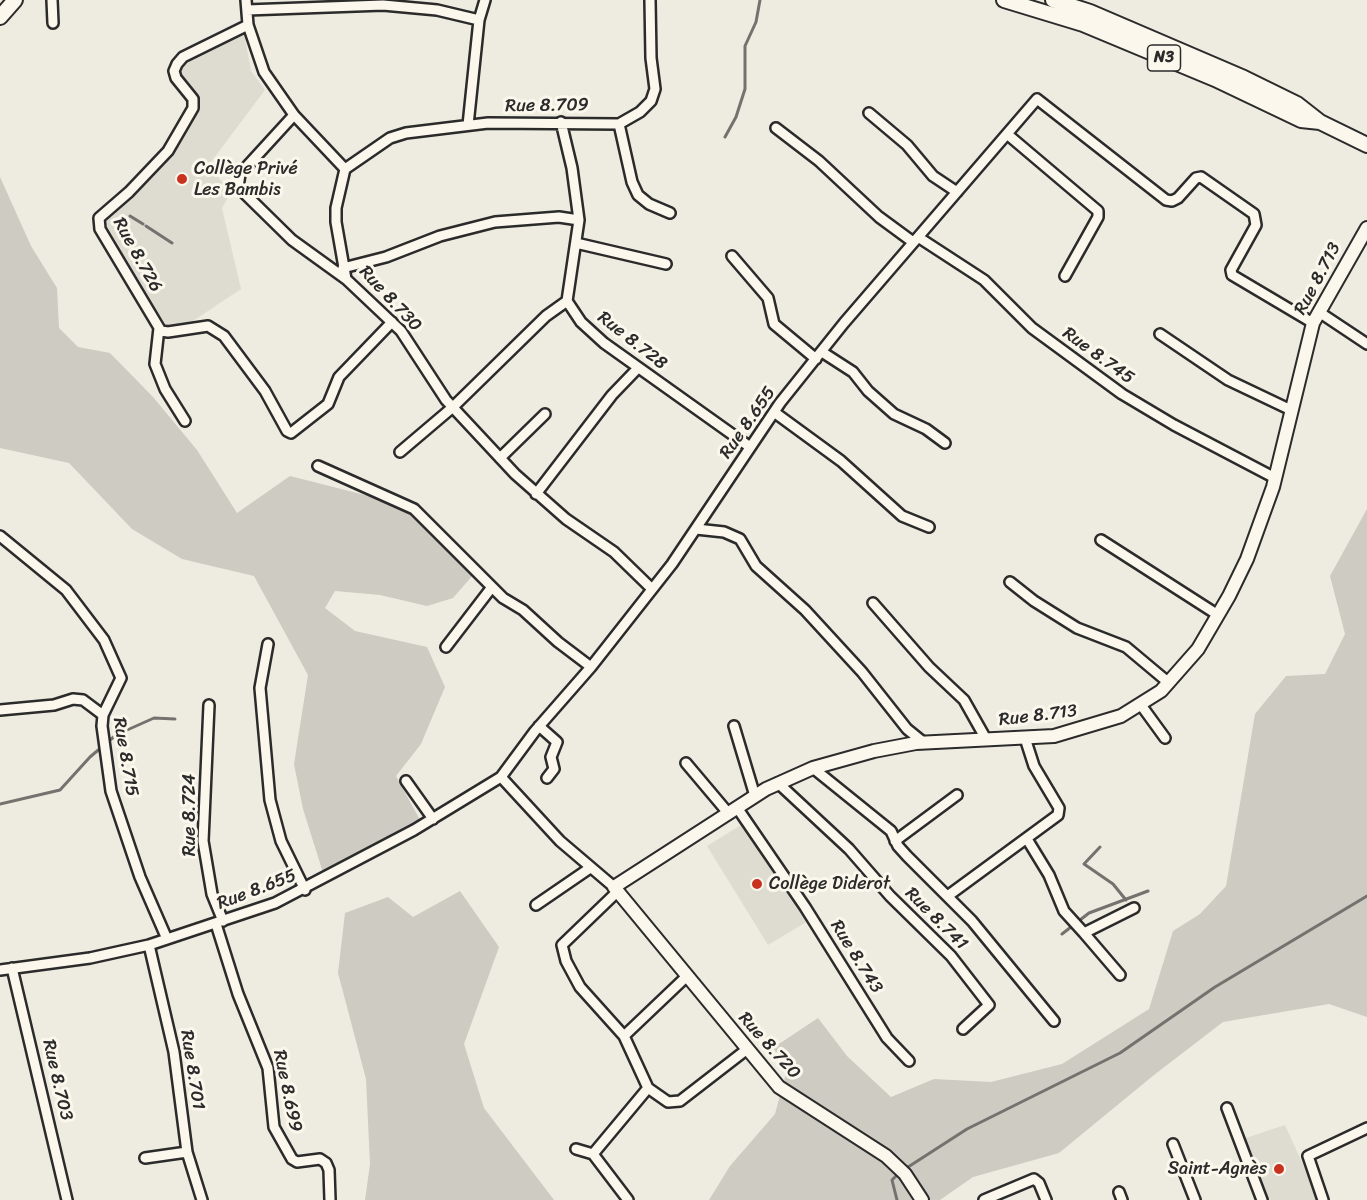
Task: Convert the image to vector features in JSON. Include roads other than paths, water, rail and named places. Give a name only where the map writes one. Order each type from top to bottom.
[{"type":"highway","points":[[0,17],[15,0]]},
{"type":"highway","name":"N3","points":[[1004,0],[1083,24],[1215,79],[1301,120],[1320,122]]},
{"type":"highway","name":"N3","points":[[1053,0],[1090,12],[1244,78],[1297,104],[1320,122],[1367,145]]},
{"type":"main road","name":"Rue 8.713","points":[[615,889],[755,796],[813,768],[874,751],[923,742],[1054,736],[1092,727],[1121,716],[1141,705],[1169,683],[1198,649],[1247,559],[1275,478],[1316,317],[1367,229]]},
{"type":"main road","name":"Rue 8.720","points":[[615,889],[746,1050],[790,1097],[902,1171],[922,1200]]},
{"type":"street","points":[[52,0],[53,23]]},
{"type":"street","points":[[246,0],[249,25],[264,72],[294,115],[345,169]]},
{"type":"street","points":[[468,125],[479,20],[485,0]]},
{"type":"street","points":[[650,0],[654,94],[651,101],[640,112],[619,124],[632,182],[638,195],[649,204],[670,213]]},
{"type":"street","points":[[247,10],[383,5],[437,10],[479,20]]},
{"type":"street","name":"Rue 8.726","points":[[159,328],[100,229],[99,218],[129,192],[168,151],[193,108],[193,99],[176,78],[174,71],[177,64],[183,57],[249,25]]},
{"type":"street","name":"Rue 8.655","points":[[0,970],[90,958],[149,945],[219,923],[305,890],[433,819],[501,777],[539,726],[591,668],[652,589],[696,529],[774,412],[916,240],[1038,99],[1166,200],[1172,201],[1178,198],[1201,177],[1254,214],[1256,225],[1231,270],[1232,275],[1316,317]]},
{"type":"street","points":[[869,112],[907,145],[933,176],[957,192]]},
{"type":"street","points":[[294,115],[240,174],[238,187],[292,240],[346,279]]},
{"type":"street","points":[[400,452],[453,407],[546,316],[567,301],[579,220],[572,168],[561,122]]},
{"type":"street","name":"Rue 8.709","points":[[345,169],[390,138],[468,125],[561,122],[619,124]]},
{"type":"street","name":"Rue 8.745","points":[[776,128],[819,161],[879,217],[984,280],[1032,328],[1122,394],[1174,425],[1275,478]]},
{"type":"street","points":[[1007,134],[1098,212],[1098,217],[1065,276]]},
{"type":"street","name":"Rue 8.730","points":[[345,169],[336,208],[346,279],[401,331],[432,380],[453,407],[536,495],[566,519],[605,545],[652,589]]},
{"type":"street","points":[[344,268],[386,257],[440,236],[495,222],[559,217],[579,220]]},
{"type":"street","points":[[576,243],[666,264]]},
{"type":"street","points":[[732,256],[768,298],[774,324],[778,330],[819,356],[853,372],[868,391],[894,414],[926,429],[945,443]]},
{"type":"street","name":"Rue 8.728","points":[[567,301],[581,322],[604,343],[750,447]]},
{"type":"street","points":[[1316,317],[1367,344]]},
{"type":"street","points":[[185,420],[165,389],[155,364],[159,328],[168,332],[208,326],[224,336],[265,391],[287,431],[296,432],[328,404],[339,377],[392,321]]},
{"type":"street","points":[[1160,334],[1228,380],[1291,410]]},
{"type":"street","points":[[536,495],[612,395],[638,368]]},
{"type":"street","points":[[774,412],[841,461],[902,516],[929,527]]},
{"type":"street","points":[[500,458],[545,414]]},
{"type":"street","points":[[318,466],[399,500],[414,509],[492,587],[591,668]]},
{"type":"street","points":[[696,529],[724,532],[740,540],[756,566],[805,610],[862,672],[908,729],[923,742]]},
{"type":"street","points":[[0,536],[66,590],[104,640],[121,678],[103,715]]},
{"type":"street","points":[[1101,540],[1218,615]]},
{"type":"street","points":[[1010,582],[1034,601],[1077,628],[1126,647],[1169,683]]},
{"type":"street","points":[[446,647],[492,587]]},
{"type":"street","points":[[873,603],[929,668],[964,700],[986,740]]},
{"type":"street","points":[[268,644],[260,688],[270,800],[281,841],[305,890]]},
{"type":"street","name":"Rue 8.715","points":[[0,710],[54,705],[73,699],[83,700],[103,715],[102,726],[111,791],[140,877],[167,939]]},
{"type":"street","name":"Rue 8.724","points":[[209,705],[203,842],[219,923]]},
{"type":"street","points":[[1141,705],[1165,738]]},
{"type":"street","points":[[539,726],[557,742],[551,757],[554,769],[547,778]]},
{"type":"street","points":[[734,726],[755,796]]},
{"type":"street","points":[[949,895],[1027,839],[1059,811],[1034,766],[1024,738]]},
{"type":"street","name":"Rue 8.743","points":[[686,763],[733,812],[805,907],[887,1038],[909,1062]]},
{"type":"street","points":[[813,768],[886,825],[907,856],[949,895],[1054,1021]]},
{"type":"street","points":[[501,777],[548,828],[615,889],[562,945],[566,961],[580,987],[624,1036],[648,1088],[668,1101],[680,1101],[746,1050]]},
{"type":"street","points":[[405,781],[433,819]]},
{"type":"street","name":"Rue 8.741","points":[[778,783],[849,849],[890,896],[951,956],[989,1005],[963,1029]]},
{"type":"street","points":[[896,841],[957,795]]},
{"type":"street","points":[[1027,839],[1049,875],[1064,911],[1120,975]]},
{"type":"street","points":[[536,905],[590,867]]},
{"type":"street","points":[[1084,933],[1134,908]]},
{"type":"street","name":"Rue 8.699","points":[[219,923],[238,994],[267,1068],[274,1127],[292,1160],[297,1162],[320,1159],[326,1163],[329,1170],[330,1200]]},
{"type":"street","name":"Rue 8.701","points":[[149,945],[174,1052],[187,1152],[202,1200]]},
{"type":"street","name":"Rue 8.703","points":[[12,968],[67,1200]]},
{"type":"street","points":[[624,1036],[686,977]]},
{"type":"street","points":[[593,1154],[648,1088]]},
{"type":"street","points":[[1227,1108],[1262,1200]]},
{"type":"street","points":[[1323,1200],[1308,1156],[1367,1128]]},
{"type":"street","points":[[1173,1144],[1195,1200]]},
{"type":"street","points":[[576,1149],[593,1154],[628,1200]]},
{"type":"street","points":[[145,1158],[187,1152]]},
{"type":"street","points":[[984,1200],[1034,1179],[1039,1183],[1046,1200]]},
{"type":"waterway","points":[[725,137],[736,117],[745,89],[745,46],[756,22],[760,0]]},
{"type":"waterway","points":[[130,216],[143,224]]},
{"type":"waterway","points":[[146,226],[172,243]]},
{"type":"waterway","points":[[0,804],[60,790],[90,757],[116,735],[154,718],[175,719]]},
{"type":"waterway","points":[[1100,847],[1084,864],[1113,884],[1126,900]]},
{"type":"waterway","points":[[1062,934],[1089,913],[1148,891]]},
{"type":"waterway","points":[[905,1169],[967,1129],[1120,1053],[1215,987],[1367,896]]},
{"type":"waterway","points":[[897,1200],[892,1180],[899,1173]]},
{"type":"place","name":"Collège Privé Les Bambis","points":[[182,179]]},
{"type":"place","name":"Collège Diderot","points":[[757,884]]},
{"type":"place","name":"Saint-Agnès","points":[[1279,1169]]}]
